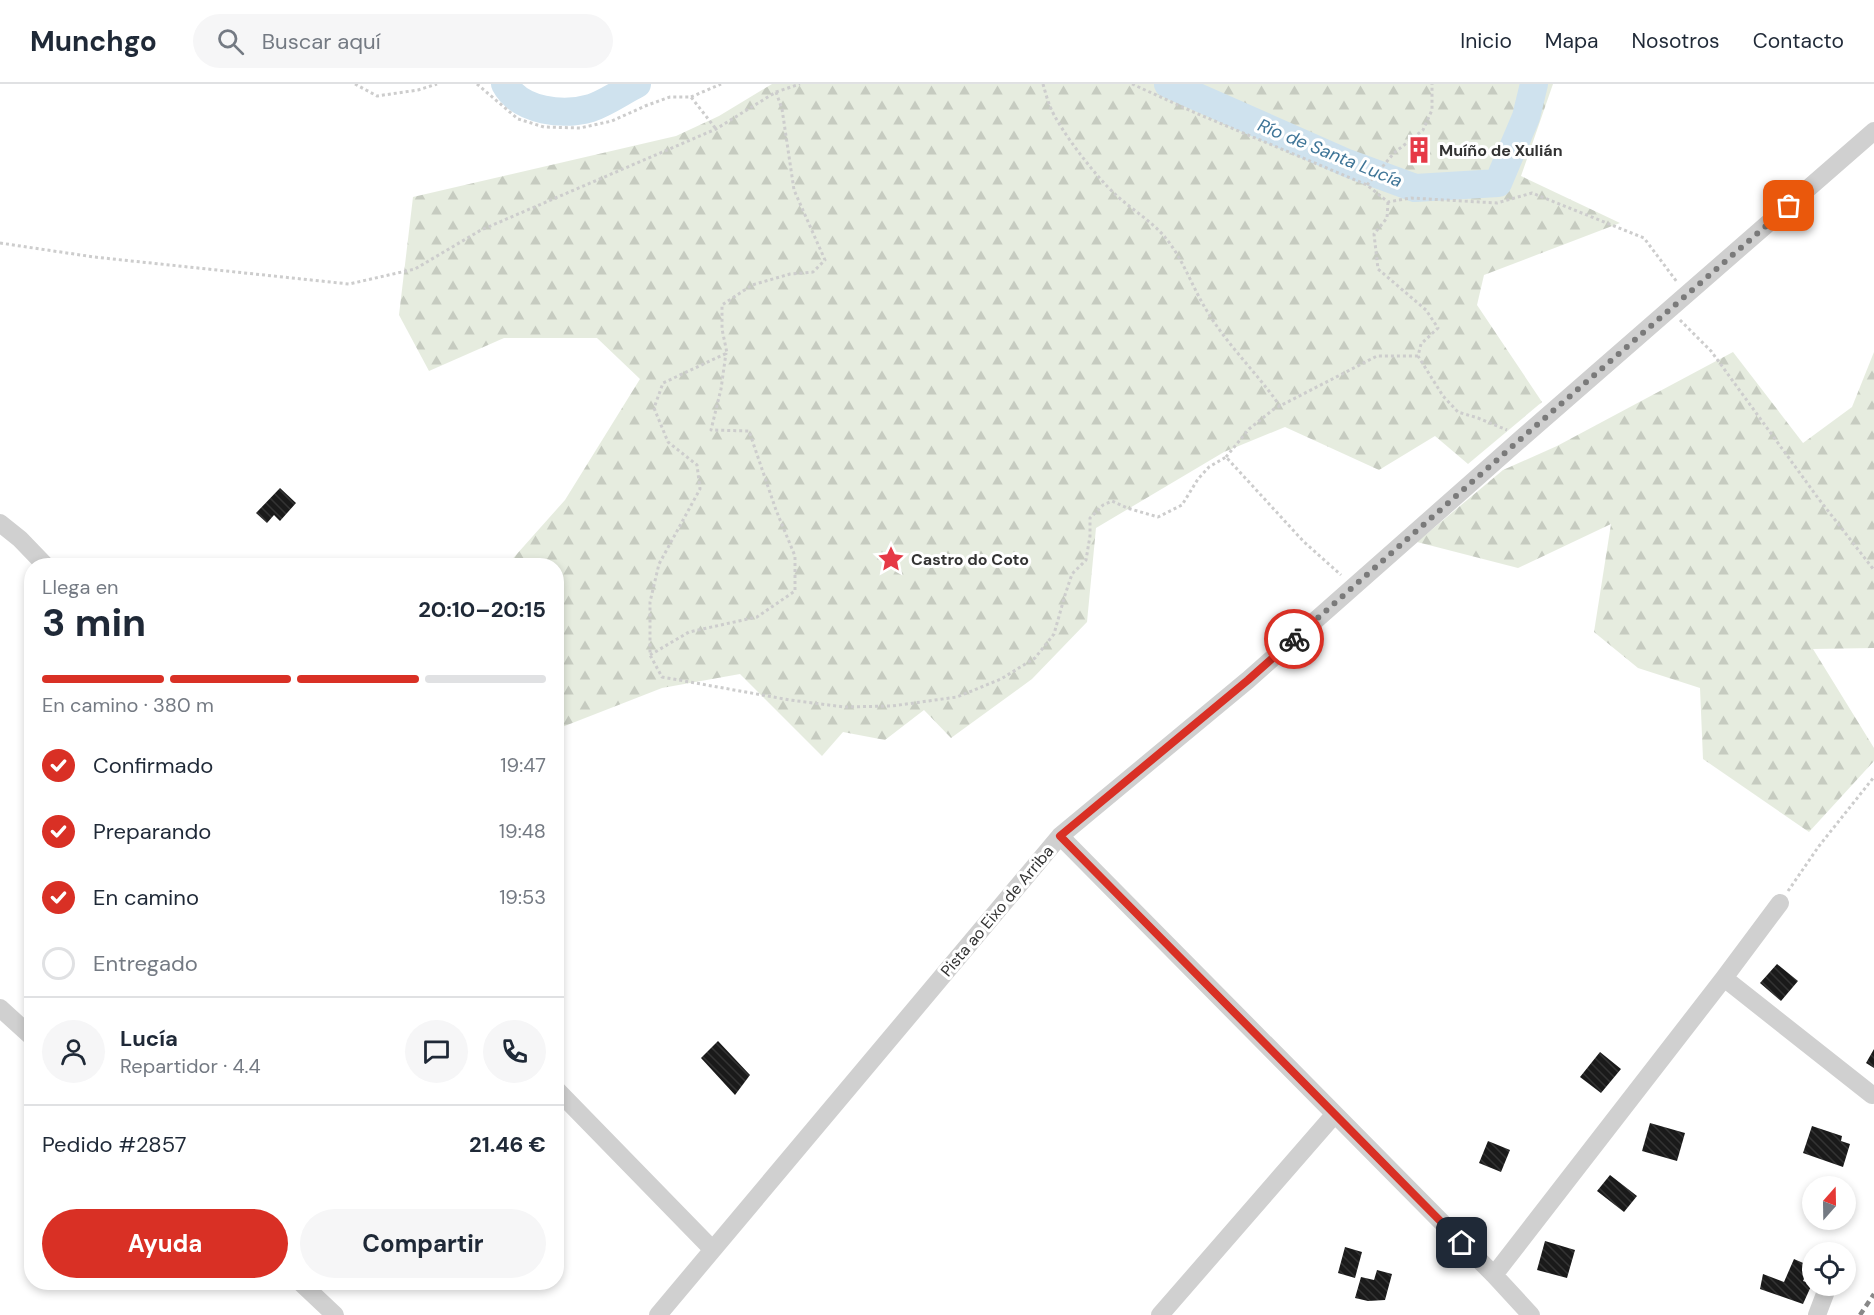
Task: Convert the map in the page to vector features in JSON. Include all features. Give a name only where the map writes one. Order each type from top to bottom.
[{"type":"street","name":"Pista ao Eixo de Arriba","points":[[658,1315],[1060,836],[1248,680],[1874,131]]},
{"type":"street","points":[[0,523],[38,558]]},
{"type":"street","points":[[1060,836],[1531,1315]]},
{"type":"street","points":[[1494,1275],[1780,903]]},
{"type":"street","points":[[1724,978],[1872,1095]]},
{"type":"street","points":[[0,1008],[24,1029]]},
{"type":"street","points":[[564,1097],[712,1249]]},
{"type":"street","points":[[1160,1315],[1334,1114]]},
{"type":"street","points":[[308,1290],[335,1315]]},
{"type":"street","points":[[1817,1315],[1824,1296]]},
{"type":"path","points":[[355,84],[377,96],[418,90],[437,84]]},
{"type":"path","points":[[477,84],[518,118],[544,127],[580,128],[612,121],[670,97],[691,97],[721,84]]},
{"type":"path","points":[[0,243],[94,256],[349,284],[415,269],[482,230],[716,129],[776,92],[800,84]]},
{"type":"path","points":[[1043,84],[1050,107],[1066,134],[1113,193],[1151,223],[1164,237],[1225,339],[1280,406]]},
{"type":"path","points":[[1132,84],[1367,185],[1388,201],[1411,198],[1497,203],[1532,193],[1644,238],[1688,295]]},
{"type":"path","points":[[1367,185],[1394,153],[1423,130],[1432,110],[1432,84]]},
{"type":"path","points":[[650,655],[689,632],[757,617],[795,591],[795,556],[776,510],[749,431],[711,430],[727,353],[722,329],[722,305],[752,285],[790,274],[813,273],[825,260],[794,190],[782,109],[776,92]]},
{"type":"path","points":[[691,97],[716,129]]},
{"type":"path","points":[[1388,201],[1387,218],[1374,234],[1378,269],[1426,310],[1438,328],[1421,344],[1418,356],[1443,396],[1458,412],[1523,437]]},
{"type":"path","points":[[1671,309],[1711,351],[1783,451],[1874,570]]},
{"type":"path","points":[[727,353],[663,383],[654,408],[668,442],[697,465],[700,489],[659,564],[650,602],[650,655],[662,677],[801,702],[844,707],[892,706],[957,697],[1001,679],[1035,658],[1054,634],[1072,574],[1086,560],[1090,518],[1103,505],[1112,501],[1158,517],[1182,505],[1198,478],[1209,466],[1226,457],[1249,429],[1280,406],[1377,356],[1418,356]]},
{"type":"path","points":[[1226,457],[1304,542],[1353,587]]},
{"type":"path","points":[[1780,903],[1819,846],[1874,777]]},
{"type":"green space","points":[[772,84],[1553,84],[1521,176],[1620,223],[1484,275],[1477,305],[1542,402],[1468,464],[1435,436],[1379,470],[1285,427],[1224,452],[1096,528],[1087,622],[1032,679],[951,738],[924,710],[885,740],[843,732],[822,756],[740,674],[662,688],[564,726],[564,558],[513,558],[565,500],[640,379],[597,338],[504,338],[429,371],[399,315],[413,197],[676,136],[719,116]]},
{"type":"green space","points":[[1733,352],[1803,443],[1852,407],[1874,352],[1874,648],[1813,649],[1874,748],[1874,761],[1809,832],[1703,759],[1700,688],[1638,668],[1594,632],[1611,524],[1518,568],[1417,542],[1503,470],[1557,446]]},
{"type":"building","name":"Muíño de Xulián","points":[[1414,143],[1428,147],[1425,158],[1411,153]]},
{"type":"building","points":[[280,488],[296,503],[280,521],[274,515],[267,523],[256,513]]},
{"type":"building","points":[[1777,964],[1798,981],[1781,1001],[1760,983]]},
{"type":"building","points":[[718,1041],[750,1075],[735,1095],[701,1058]]},
{"type":"building","points":[[1874,1049],[1874,1068],[1866,1063]]},
{"type":"building","points":[[1600,1052],[1621,1069],[1601,1093],[1580,1077]]},
{"type":"building","points":[[1650,1123],[1685,1133],[1677,1161],[1642,1151]]},
{"type":"building","points":[[1812,1126],[1842,1136],[1841,1141],[1850,1144],[1843,1167],[1803,1153]]},
{"type":"building","points":[[1488,1141],[1510,1150],[1501,1172],[1479,1163]]},
{"type":"building","points":[[1610,1175],[1637,1196],[1624,1212],[1597,1191]]},
{"type":"building","points":[[1545,1241],[1575,1250],[1567,1278],[1537,1270]]},
{"type":"building","points":[[1345,1247],[1362,1252],[1355,1278],[1338,1273]]},
{"type":"building","points":[[1794,1259],[1802,1262],[1802,1296],[1807,1296],[1803,1304],[1760,1289],[1763,1274],[1784,1282]]},
{"type":"building","points":[[1377,1270],[1392,1274],[1385,1300],[1368,1301],[1355,1298],[1361,1277],[1374,1280]]},
{"type":"waterway","name":"Río de Santa Lucía","points":[[505,84],[521,101],[532,106],[544,110],[568,112],[597,106],[637,84]]},
{"type":"waterway","name":"Río de Santa Lucía","points":[[1168,84],[1347,163],[1415,188],[1498,183],[1526,117],[1534,84]]},
{"type":"railway","points":[[1860,1315],[1874,1294]]},
{"type":"way so far","points":[[1294,639],[1789,206]]},
{"type":"place","name":"Muíño de Xulián","points":[[1419,150]]},
{"type":"place","name":"Castro do Coto","points":[[891,559]]},
{"type":"route","points":[[1294,639],[1060,836],[1462,1243]]}]
